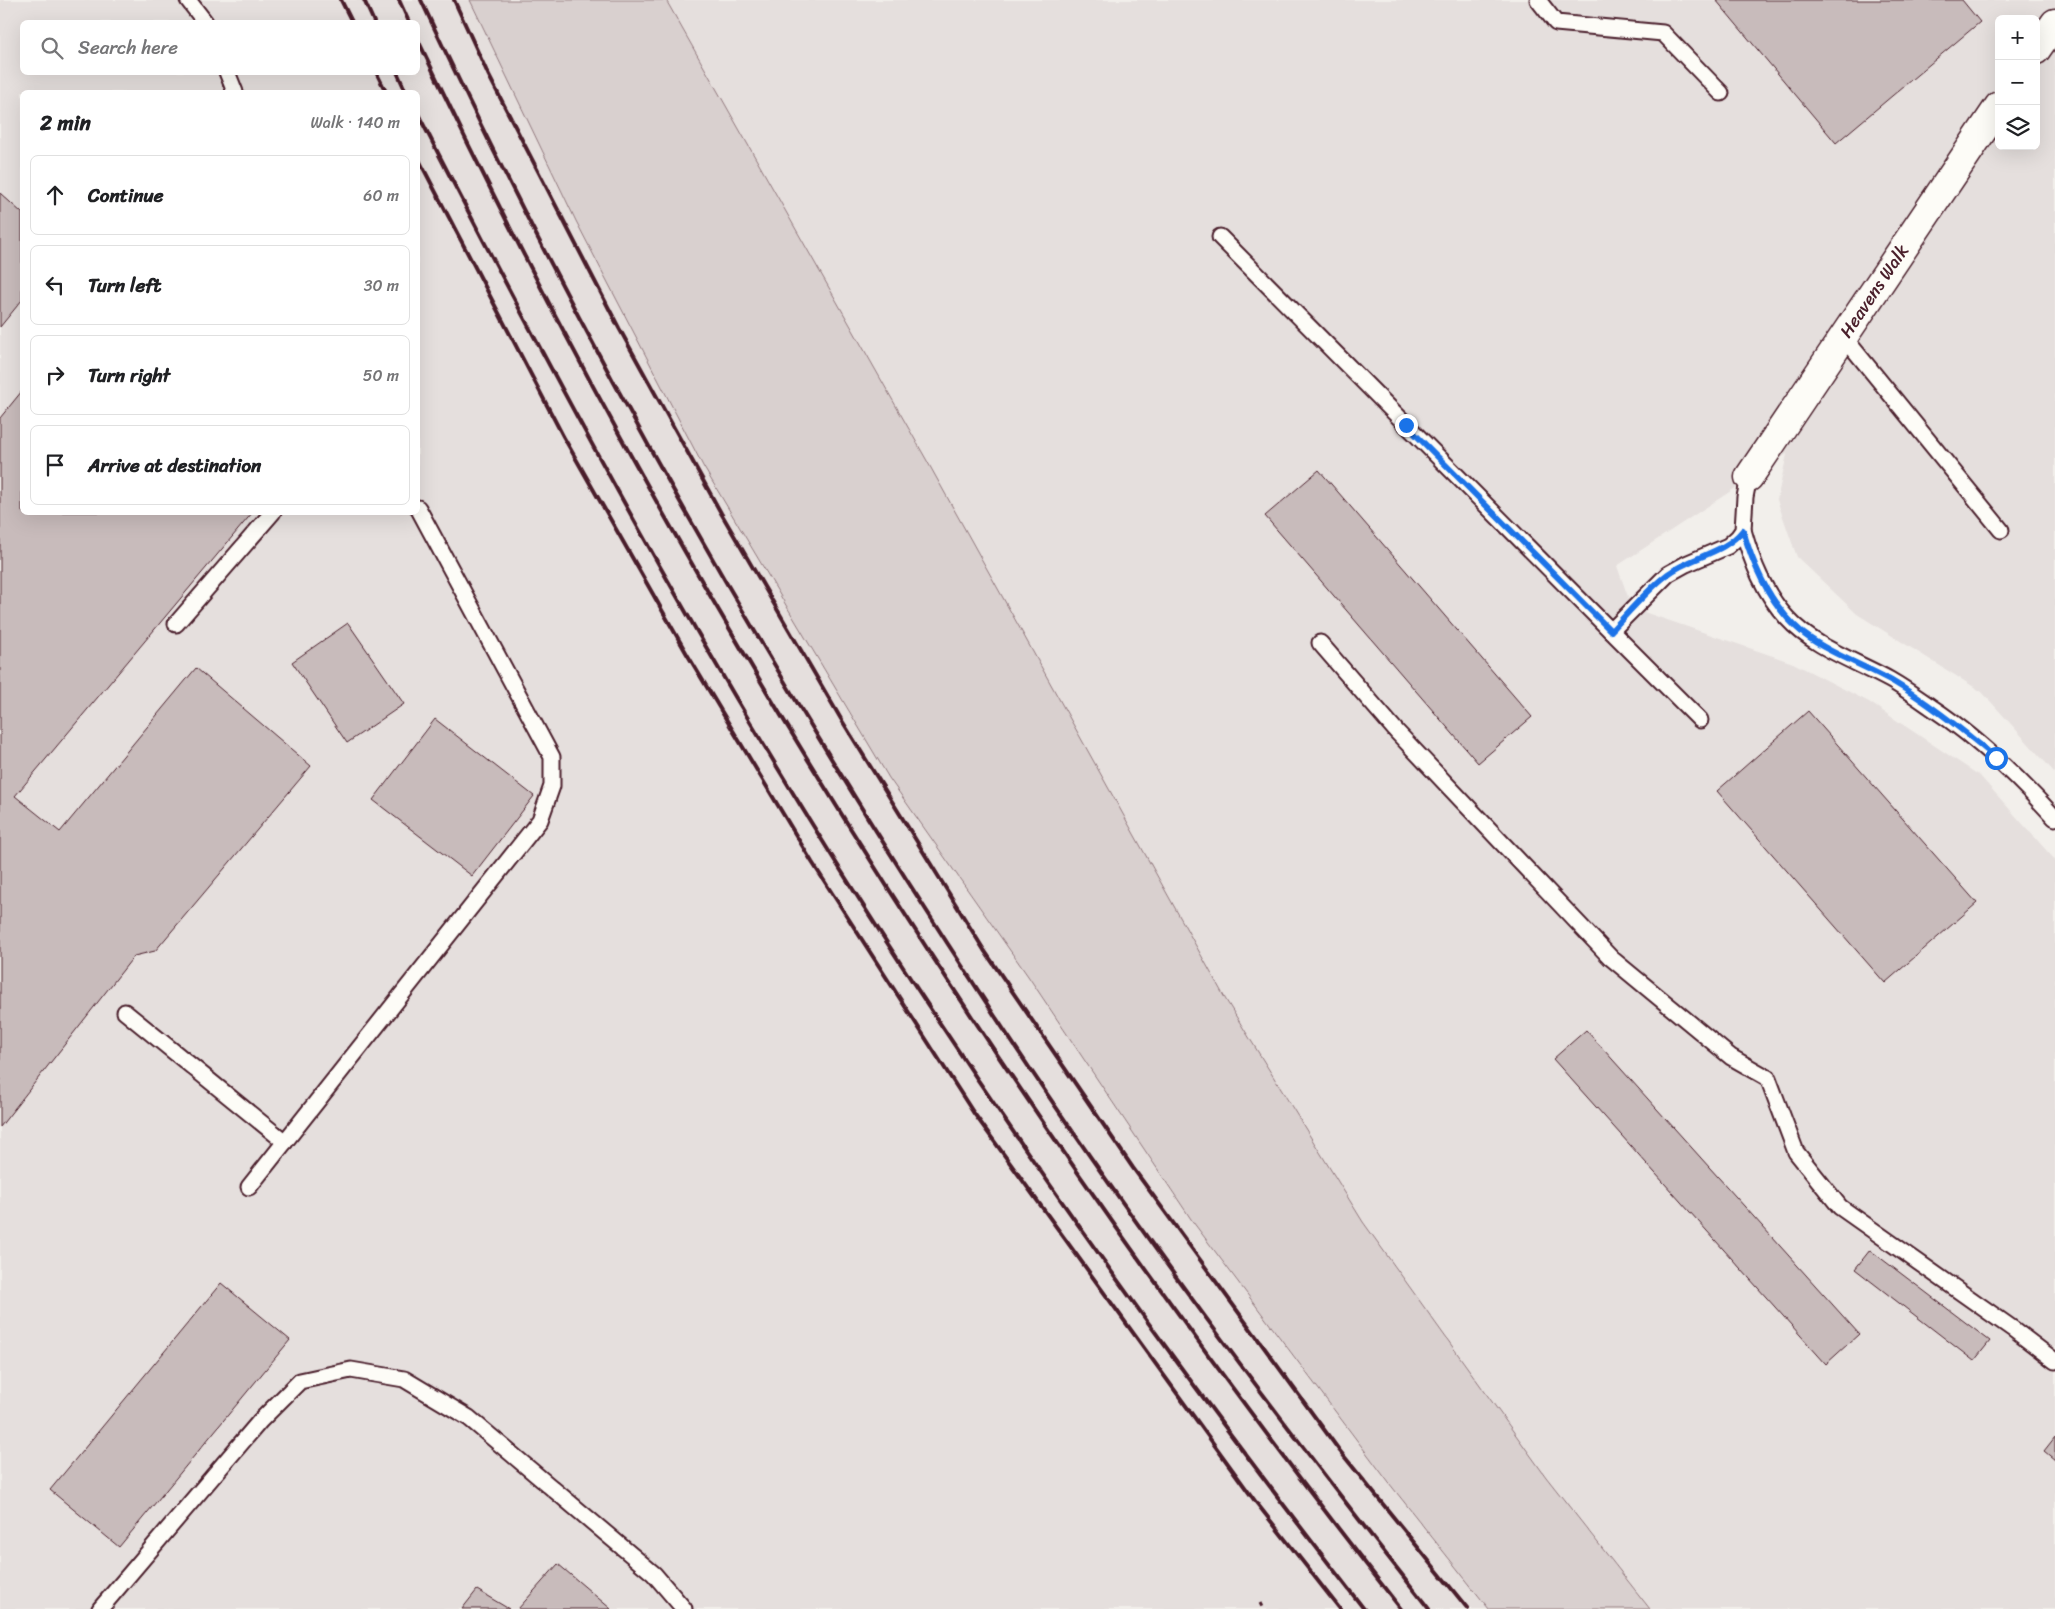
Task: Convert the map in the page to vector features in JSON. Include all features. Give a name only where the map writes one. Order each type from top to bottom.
[{"type":"street","points":[[2040,44],[2055,22]]},
{"type":"street","name":"Heavens Walk","points":[[1748,476],[1995,112]]},
{"type":"lane","points":[[188,0],[203,20]]},
{"type":"lane","points":[[1538,0],[1556,23],[1663,33],[1722,93]]},
{"type":"lane","points":[[228,75],[234,90]]},
{"type":"lane","points":[[1220,237],[1700,720]]},
{"type":"lane","points":[[1844,336],[2001,530]]},
{"type":"lane","points":[[1748,476],[1743,530],[1753,563],[1766,588],[1786,617],[1805,635],[1892,681],[1964,730],[2022,783],[2055,818]]},
{"type":"lane","points":[[249,1187],[540,820],[552,786],[552,757],[420,512]]},
{"type":"lane","points":[[176,624],[270,515]]},
{"type":"lane","points":[[1611,631],[1668,574],[1728,546],[1743,530]]},
{"type":"lane","points":[[1320,643],[1397,732],[1611,958],[1731,1057],[1768,1078],[1796,1152],[1840,1207],[2013,1329],[2055,1361]]},
{"type":"lane","points":[[125,1012],[285,1142]]},
{"type":"lane","points":[[100,1609],[260,1421],[300,1381],[351,1370],[404,1379],[469,1418],[654,1574],[684,1609]]},
{"type":"path","points":[[1260,1603],[1263,1609]]},
{"type":"shaded area","points":[[0,0],[470,0],[576,221],[703,466],[889,778],[1028,976],[1193,1222],[1389,1483],[1489,1609],[0,1609]]},
{"type":"shaded area","points":[[470,0],[666,0],[926,459],[1226,1000],[1363,1222],[1546,1477],[1650,1609],[1489,1609],[1389,1483],[1193,1222],[1028,976],[889,778],[703,466],[576,221]]},
{"type":"shaded area","points":[[666,0],[2055,0],[2055,773],[1982,692],[1857,614],[1797,557],[1777,500],[1787,454],[1617,566],[1632,608],[1793,663],[1869,702],[1980,776],[2055,860],[2055,1609],[1650,1609],[1546,1477],[1363,1222],[1226,1000]]},
{"type":"building","points":[[1716,0],[1962,0],[1980,22],[1836,143]]},
{"type":"building","points":[[0,193],[20,211],[20,302],[0,327]]},
{"type":"building","points":[[20,393],[20,515],[250,515],[15,796],[60,832],[196,668],[311,766],[155,951],[134,956],[0,1127],[0,418]]},
{"type":"building","points":[[1319,470],[1532,717],[1478,763],[1265,516]]},
{"type":"building","points":[[348,623],[404,704],[347,743],[292,662]]},
{"type":"building","points":[[1808,711],[1977,903],[1885,983],[1717,791]]},
{"type":"building","points":[[435,719],[534,796],[472,876],[373,800]]},
{"type":"building","points":[[1586,1030],[1859,1334],[1826,1364],[1553,1059]]},
{"type":"building","points":[[1870,1250],[1990,1341],[1974,1361],[1855,1269]]},
{"type":"building","points":[[221,1283],[290,1340],[119,1547],[50,1490]]},
{"type":"building","points":[[2055,1437],[2055,1460],[2044,1451]]},
{"type":"building","points":[[558,1564],[611,1609],[518,1609]]},
{"type":"building","points":[[477,1590],[509,1609],[462,1609]]},
{"type":"railway","points":[[341,0],[351,20]]},
{"type":"railway","points":[[364,0],[373,20]]},
{"type":"railway","points":[[399,0],[408,20]]},
{"type":"railway","points":[[421,0],[484,130],[616,387],[759,639],[910,886],[1041,1085],[1147,1237],[1314,1462],[1429,1609]]},
{"type":"railway","points":[[454,0],[488,74],[619,328],[721,513],[841,719],[984,950],[1133,1168],[1339,1450],[1468,1609]]},
{"type":"railway","points":[[420,44],[520,248],[629,453],[744,654],[865,852],[992,1046],[1123,1237],[1260,1425],[1401,1609]]},
{"type":"railway","points":[[378,75],[385,90]]},
{"type":"railway","points":[[398,75],[405,90]]},
{"type":"railway","points":[[420,118],[618,492],[724,678],[835,861],[1024,1148],[1225,1427],[1364,1609]]},
{"type":"railway","points":[[420,162],[563,436],[687,654],[812,862],[973,1112],[1255,1501],[1340,1609]]},
{"type":"route","points":[[1406,425],[1611,631],[1668,574],[1728,546],[1743,530],[1753,563],[1766,588],[1786,617],[1805,635],[1892,681],[1964,730],[1996,758]]}]
